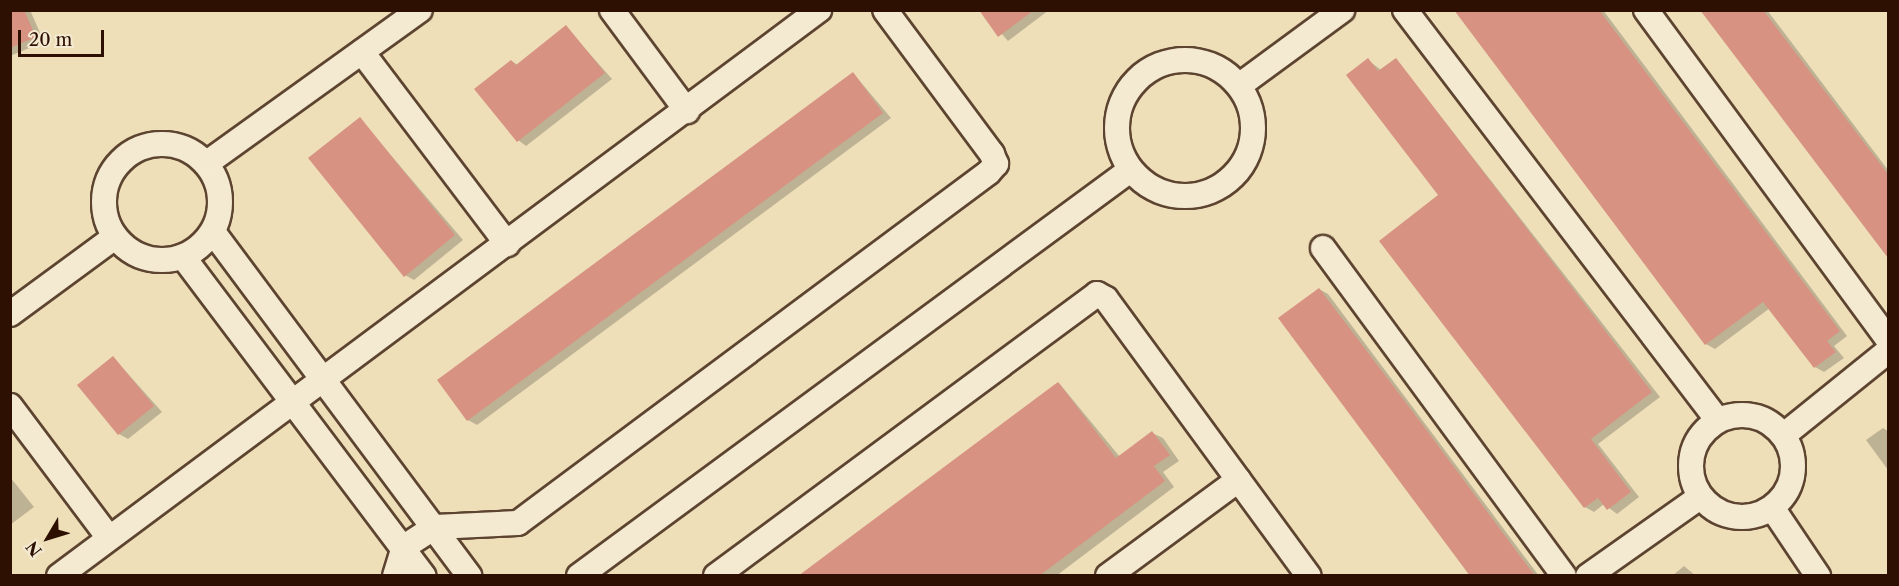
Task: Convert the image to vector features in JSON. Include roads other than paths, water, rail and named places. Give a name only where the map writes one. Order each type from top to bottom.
[{"type":"street","points":[[207,163],[420,10]]},
{"type":"street","points":[[612,10],[687,111]]},
{"type":"street","points":[[59,576],[687,111],[819,10]]},
{"type":"street","points":[[395,576],[404,547],[435,527],[518,523],[989,172],[996,164],[992,154],[885,10]]},
{"type":"street","points":[[1240,85],[1342,10]]},
{"type":"street","points":[[1405,10],[1716,418]]},
{"type":"street","points":[[1646,10],[1888,340]]},
{"type":"street","points":[[362,52],[507,244]]},
{"type":"street","points":[[1176,58],[1212,63],[1240,85],[1255,119],[1250,155],[1228,183],[1185,196],[1158,192],[1130,170],[1116,136],[1119,109],[1142,72],[1176,58]]},
{"type":"street","points":[[161,142],[187,148],[207,163],[221,201],[213,232],[184,258],[151,259],[115,237],[104,214],[105,188],[116,165],[136,148],[161,142]]},
{"type":"street","points":[[579,576],[1130,170]]},
{"type":"street","points":[[213,232],[322,380],[435,527],[469,576]]},
{"type":"street","points":[[10,314],[115,237]]},
{"type":"street","points":[[1323,248],[1564,576]]},
{"type":"street","points":[[184,258],[424,576]]},
{"type":"street","points":[[716,576],[1097,294],[1106,299],[1309,576]]},
{"type":"street","points":[[1784,435],[1888,351]]},
{"type":"street","points":[[10,406],[109,538]]},
{"type":"street","points":[[1716,418],[1763,418],[1784,435],[1794,460],[1790,487],[1773,508],[1748,518],[1721,514],[1700,497],[1690,472],[1694,445],[1716,418]]},
{"type":"street","points":[[1108,576],[1238,480]]},
{"type":"street","points":[[1588,576],[1700,497]]},
{"type":"street","points":[[1773,508],[1818,576]]}]
